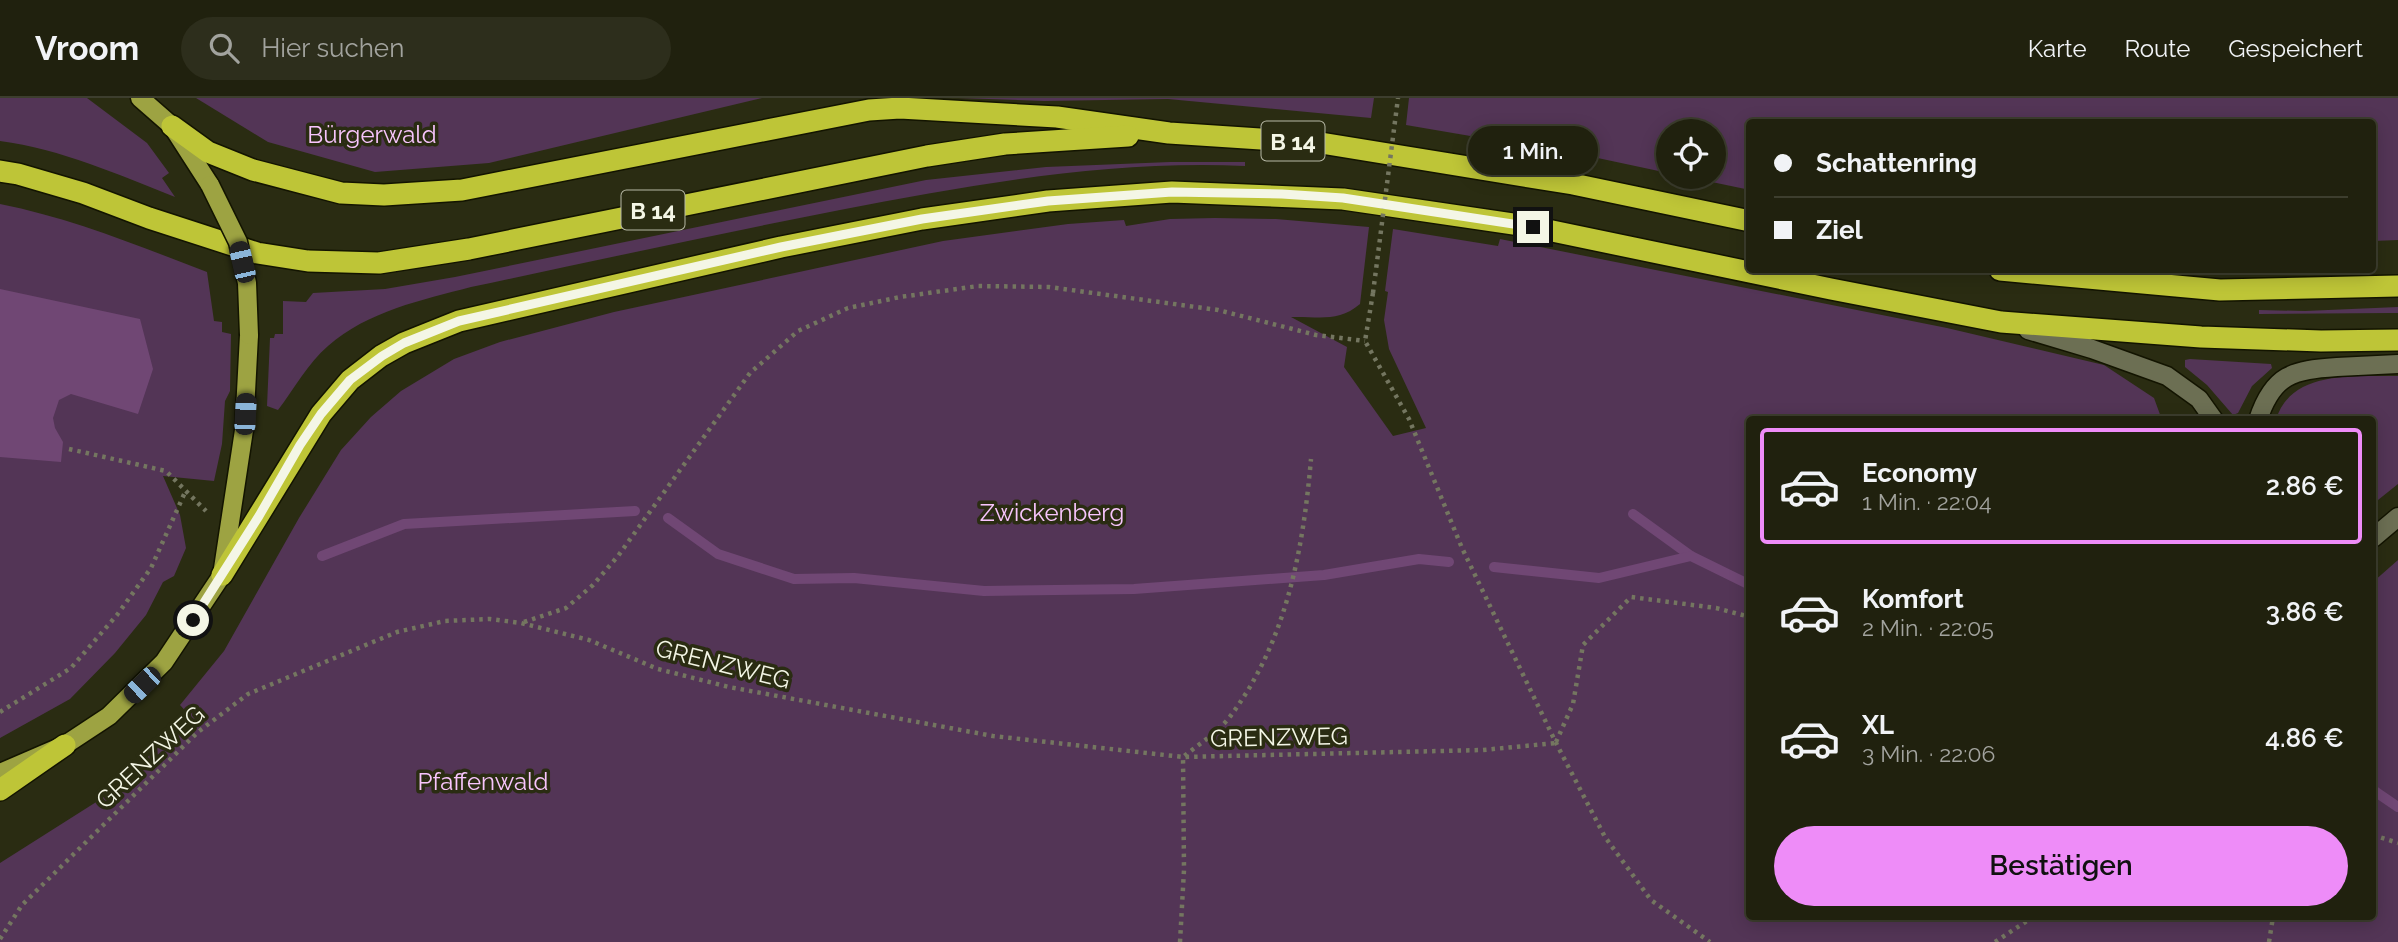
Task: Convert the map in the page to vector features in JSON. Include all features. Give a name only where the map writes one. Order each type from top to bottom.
[{"type":"highway","points":[[172,126],[208,152],[253,170],[341,193],[384,195],[462,190],[869,110],[900,108],[1057,117],[1169,133]]},
{"type":"highway","name":"B 14","points":[[0,171],[83,193],[149,218],[257,253],[308,261],[379,262],[469,249],[927,156],[1005,144],[1169,133],[1321,143],[1573,184],[1746,220]]},
{"type":"highway","name":"B 14","points":[[222,575],[321,414],[350,380],[404,343],[459,321],[781,247],[922,219],[998,208],[1048,201],[1172,192],[1343,198],[1533,227],[1746,271]]},
{"type":"highway","name":"B 14","points":[[1753,273],[2001,322],[2201,337],[2321,341],[2398,340]]},
{"type":"highway","points":[[2033,273],[2220,290],[2398,286]]},
{"type":"highway","name":"B 14","points":[[0,790],[65,746]]},
{"type":"main road","points":[[140,98],[172,126],[210,185],[238,242],[247,283],[249,335],[244,430],[222,575]]},
{"type":"main road","name":"B 14","points":[[65,746],[109,716],[164,662],[222,575]]},
{"type":"main road","points":[[0,773],[65,746]]},
{"type":"street","points":[[2001,322],[2092,349],[2167,376],[2199,399],[2211,416]]},
{"type":"street","points":[[2260,416],[2268,396],[2280,382],[2301,369],[2398,364]]},
{"type":"street","points":[[2376,535],[2398,517]]},
{"type":"path","points":[[1398,98],[1365,341],[1409,419],[1462,548],[1556,743],[1605,837],[1651,900],[1710,942]]},
{"type":"path","points":[[521,623],[566,608],[593,585],[618,556],[750,373],[798,331],[848,308],[900,297],[978,286],[1049,287],[1218,310],[1316,335],[1365,341]]},
{"type":"path","points":[[69,450],[166,471],[228,535]]},
{"type":"path","points":[[1180,942],[1184,870],[1183,757],[1231,717],[1265,662],[1292,589],[1298,563],[1311,459]]},
{"type":"path","points":[[0,712],[71,668],[117,614],[151,568],[186,490]]},
{"type":"path","points":[[1556,743],[1573,704],[1583,645],[1632,597],[1716,608],[1746,616]]},
{"type":"path","name":"GRENZWEG","points":[[0,939],[22,905],[198,732],[248,694],[397,632],[446,621],[490,619],[521,623],[589,640],[658,669],[729,687],[993,736],[1183,757],[1483,750],[1556,743]]},
{"type":"path","points":[[2376,836],[2398,843]]},
{"type":"path","points":[[1995,942],[2028,920]]},
{"type":"path","points":[[2269,942],[2273,920]]},
{"type":"green space","points":[[0,98],[87,98],[147,143],[169,173],[162,178],[175,197],[67,156],[0,141]]},
{"type":"green space","name":"Bürgerwald","points":[[196,98],[762,98],[489,163],[375,172],[268,142]]},
{"type":"green space","points":[[958,98],[1374,98],[1371,118],[1168,99],[1044,101]]},
{"type":"green space","points":[[1409,98],[2398,98],[2398,240],[2376,241],[2376,119],[1746,119],[1746,189],[1726,185],[1726,119],[1656,119],[1656,170],[1406,125]]},
{"type":"green space","points":[[1245,162],[1245,166],[1194,165],[1092,170],[991,183],[794,219],[471,287],[396,308],[360,324],[321,353],[278,410],[267,406],[270,338],[274,338],[275,334],[283,334],[283,301],[306,302],[313,293],[385,289],[455,277],[926,180],[1046,167]]},
{"type":"green space","points":[[0,204],[79,225],[207,272],[214,321],[222,322],[222,332],[231,334],[230,391],[225,401],[222,444],[214,481],[163,476],[180,515],[186,548],[174,576],[163,582],[146,615],[115,653],[70,699],[0,738]]},
{"type":"green space","points":[[1170,219],[1276,219],[1369,227],[1360,304],[1335,316],[1291,317],[1347,347],[1344,367],[1393,436],[1426,428],[1389,349],[1384,320],[1393,229],[1498,246],[1500,239],[1947,328],[2104,365],[2154,398],[2161,416],[1746,416],[1746,920],[2376,920],[2376,579],[2398,560],[2398,942],[0,942],[0,863],[112,792],[190,716],[180,705],[224,651],[341,450],[371,417],[401,391],[454,359],[500,342],[614,312],[943,241],[1068,224],[1124,220],[1126,226]]},
{"type":"green space","points":[[2398,307],[2398,313],[2259,314],[2259,310]]},
{"type":"green space","points":[[2185,360],[2271,364],[2272,368],[2252,386],[2238,413],[2233,415],[2207,385],[2185,367]]},
{"type":"green space","points":[[2398,376],[2398,484],[2376,502],[2376,416],[2278,416],[2295,392],[2310,384],[2345,377]]},
{"type":"shaded area","points":[[0,289],[140,319],[153,369],[138,414],[71,394],[59,400],[53,418],[63,442],[61,462],[0,457]]},
{"type":"waterway","points":[[322,556],[404,524],[635,511]]},
{"type":"waterway","points":[[1633,514],[1691,556]]},
{"type":"waterway","points":[[668,518],[718,554],[794,579],[854,578],[984,591],[1134,589],[1324,575],[1419,559],[1449,562]]},
{"type":"waterway","points":[[1494,567],[1599,578],[1691,556],[1746,583]]},
{"type":"waterway","points":[[2376,792],[2398,807]]},
{"type":"route","points":[[193,620],[300,445],[321,414],[350,380],[404,343],[459,321],[781,247],[922,219],[1048,201],[1172,192],[1282,194],[1343,198],[1533,227]]},
{"type":"park label","name":"Zwickenberg","points":[[1052,512]]},
{"type":"park label","name":"Pfaffenwald","points":[[483,781]]}]
